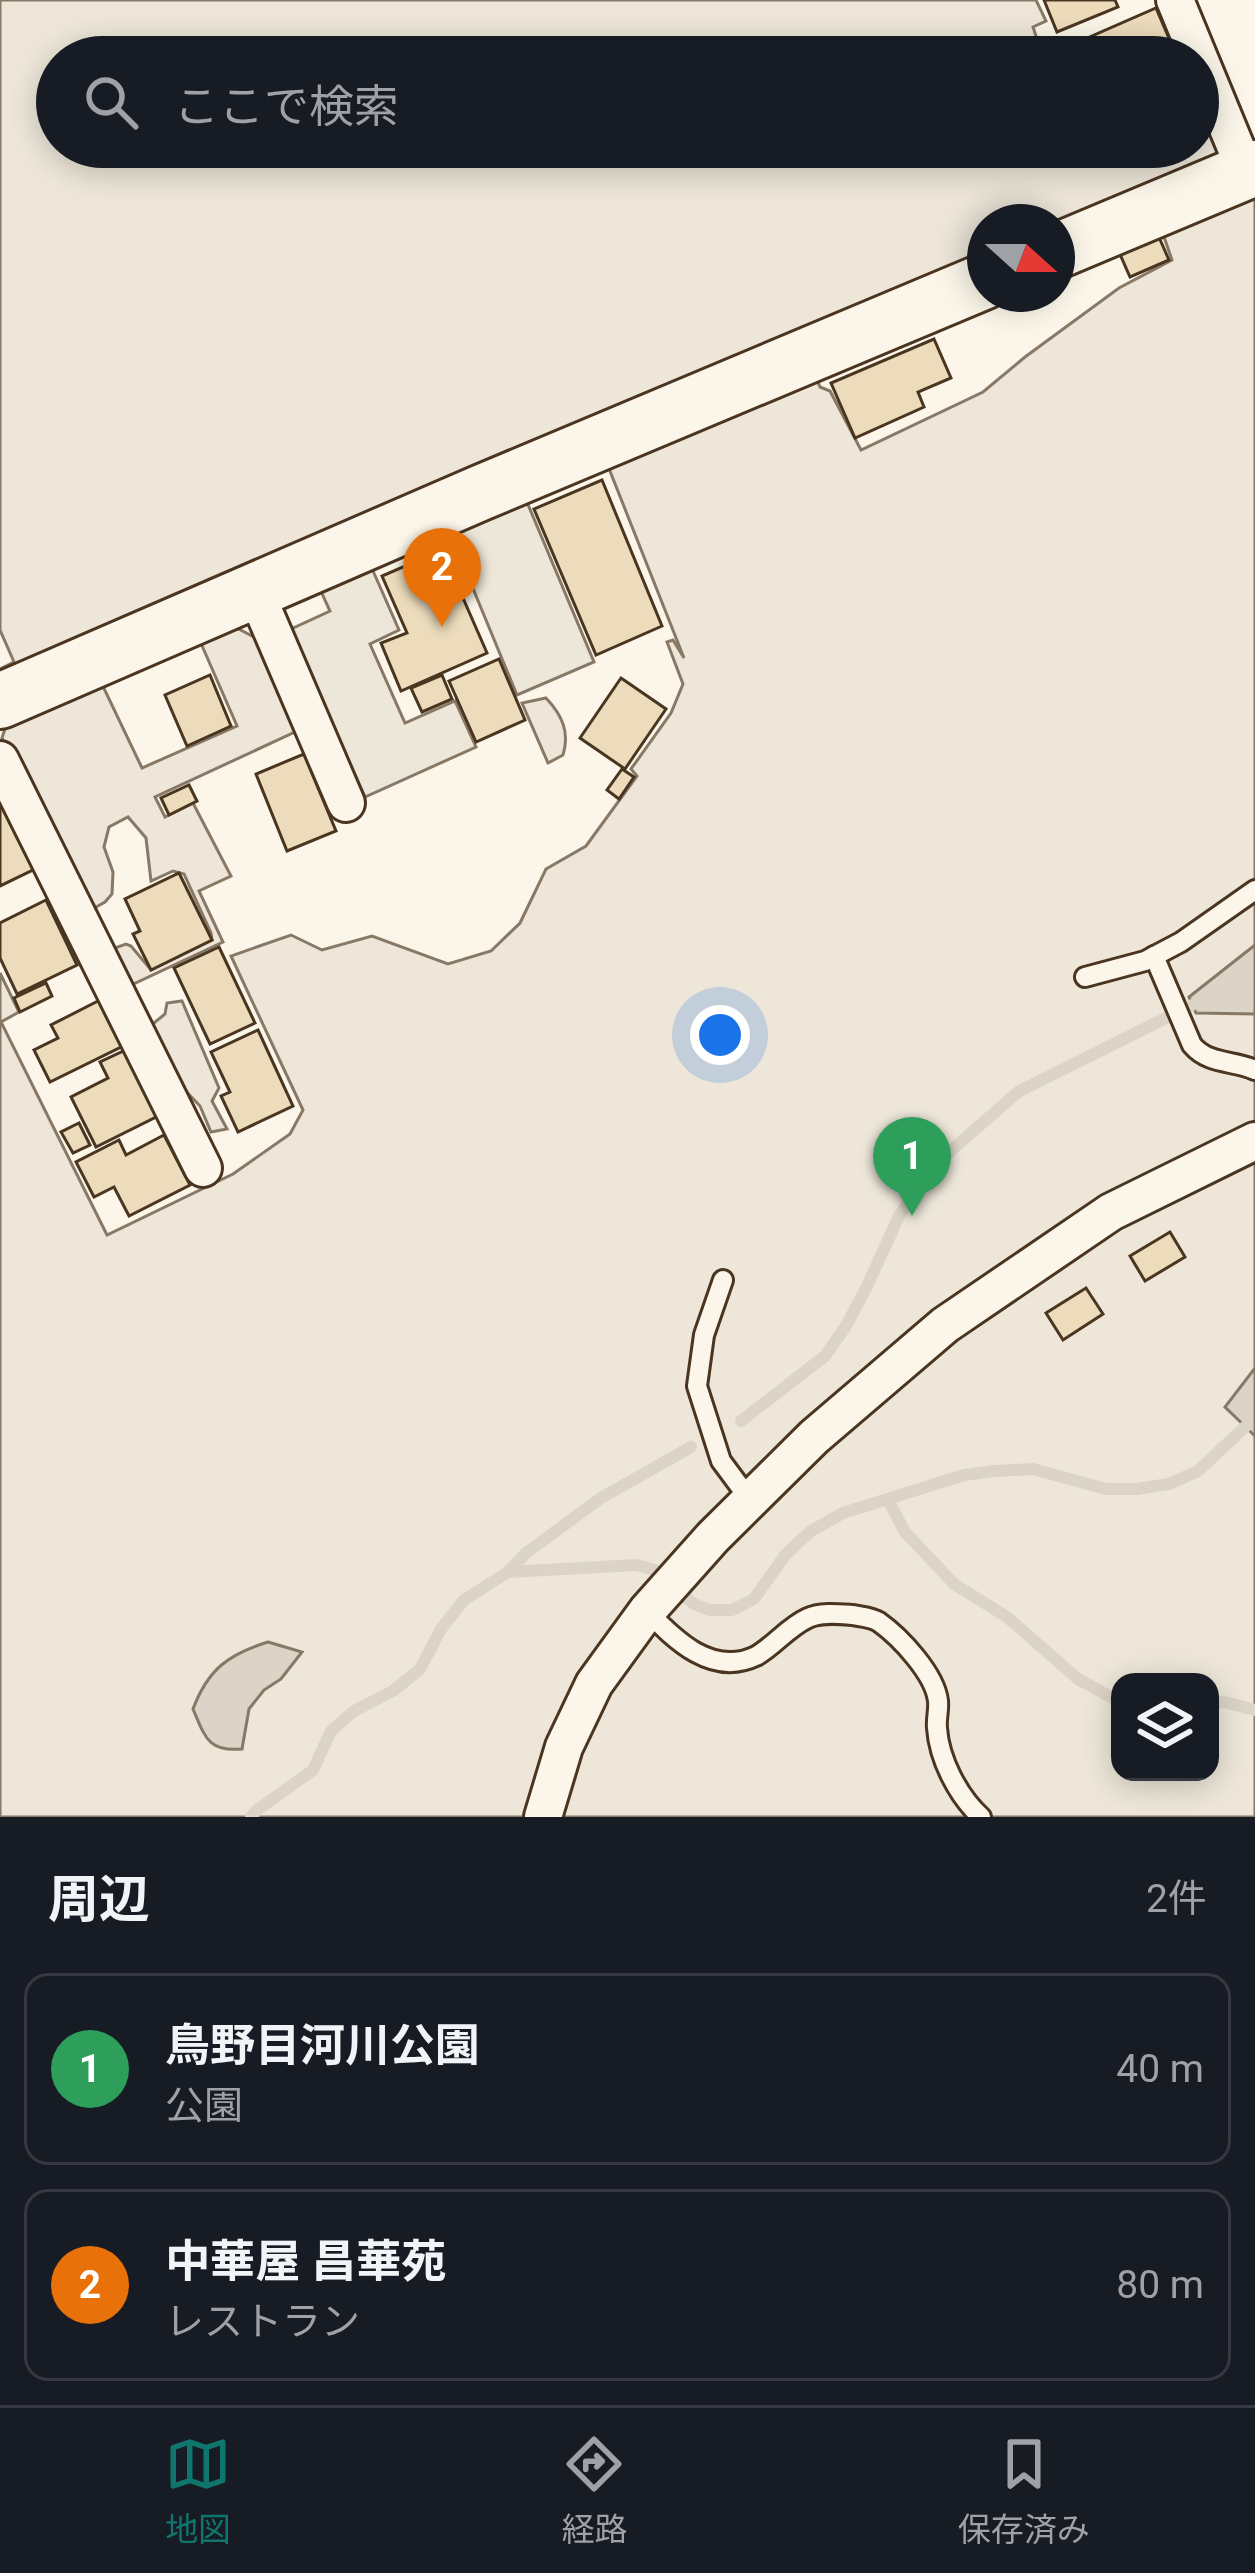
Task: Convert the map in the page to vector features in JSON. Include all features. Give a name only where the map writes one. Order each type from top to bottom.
[{"type":"street","points":[[1175,0],[1191,36]]},
{"type":"street","points":[[1075,243],[1251,170],[1219,98]]},
{"type":"street","points":[[0,701],[967,289]]},
{"type":"street","points":[[254,591],[346,803]]},
{"type":"street","points":[[0,760],[203,1168]]},
{"type":"street","points":[[543,1817],[564,1748],[594,1684],[647,1611],[712,1537],[814,1437],[945,1325],[1111,1212],[1255,1142]]},
{"type":"lane","points":[[1085,977],[1154,956],[1255,890]]},
{"type":"lane","points":[[1154,956],[1188,1036],[1201,1054],[1255,1070]]},
{"type":"lane","points":[[723,1280],[704,1336],[697,1386],[722,1461],[750,1500]]},
{"type":"lane","points":[[647,1611],[700,1656],[732,1664],[757,1655],[809,1617],[874,1618],[924,1669],[938,1697],[937,1730],[948,1768],[980,1817]]},
{"type":"shaded area","points":[[0,0],[1036,0],[1046,21],[1033,27],[1036,36],[36,36],[36,168],[1201,168],[1075,215],[1075,204],[967,204],[967,276],[0,680],[0,669],[14,662],[0,630]]},
{"type":"shaded area","points":[[1255,185],[1255,1817],[0,1817],[0,973],[19,1012],[1,1022],[107,1235],[233,1174],[290,1134],[303,1110],[231,956],[291,935],[322,950],[372,936],[448,964],[491,951],[520,923],[546,869],[586,846],[637,776],[631,769],[671,713],[683,684],[667,642],[673,640],[684,658],[606,461],[814,372],[820,387],[830,391],[861,450],[983,392],[1119,288],[1172,260],[1162,231]]},
{"type":"shaded area","points":[[524,495],[594,662],[517,695],[448,528]]},
{"type":"shaded area","points":[[370,564],[399,630],[370,644],[405,723],[455,701],[476,747],[365,797],[289,630],[330,611],[319,587]]},
{"type":"shaded area","points":[[233,626],[258,639],[297,731],[155,797],[165,817],[193,803],[231,876],[199,891],[223,942],[127,987],[109,950],[131,946],[151,970],[212,940],[184,874],[173,871],[151,881],[146,838],[128,817],[109,827],[104,847],[113,872],[112,894],[89,911],[2,738],[7,722],[100,680],[142,768],[237,726],[200,641]]},
{"type":"shaded area","points":[[546,698],[560,717],[566,739],[563,755],[548,763],[522,703]]},
{"type":"shaded area","points":[[1255,945],[1255,1014],[1196,1013],[1189,997]]},
{"type":"shaded area","points":[[182,1001],[219,1088],[212,1101],[227,1129],[211,1132],[200,1106],[181,1086],[149,1027],[165,1014],[167,1003]]},
{"type":"shaded area","points":[[1255,1368],[1255,1436],[1225,1407]]},
{"type":"shaded area","points":[[268,1642],[302,1652],[249,1709],[242,1749],[215,1745],[193,1709],[199,1695],[222,1665]]},
{"type":"building","points":[[1044,0],[1115,0],[1118,7],[1057,32]]},
{"type":"building","points":[[1156,8],[1168,36],[1092,36]]},
{"type":"building","points":[[1158,235],[1169,260],[1130,277],[1119,252]]},
{"type":"building","points":[[934,339],[951,378],[918,392],[924,407],[855,438],[831,383]]},
{"type":"building","points":[[602,480],[662,626],[596,655],[534,509]]},
{"type":"building","points":[[442,550],[487,653],[401,691],[381,643],[407,633],[382,576]]},
{"type":"building","points":[[499,659],[525,720],[476,742],[449,681]]},
{"type":"building","points":[[210,675],[231,726],[187,746],[165,695]]},
{"type":"building","points":[[442,675],[452,699],[422,712],[411,688]]},
{"type":"building","points":[[621,678],[666,709],[625,769],[580,738]]},
{"type":"building","points":[[304,754],[336,831],[287,851],[256,774]]},
{"type":"building","points":[[622,769],[634,777],[619,799],[607,790]]},
{"type":"building","points":[[189,785],[197,801],[169,815],[161,798]]},
{"type":"building","points":[[0,791],[41,866],[0,886]]},
{"type":"building","points":[[179,873],[212,940],[151,970],[133,934],[140,931],[125,899]]},
{"type":"building","points":[[46,900],[77,965],[17,994],[0,958],[0,923]]},
{"type":"building","points":[[219,947],[255,1023],[210,1044],[174,968]]},
{"type":"building","points":[[46,983],[52,996],[20,1012],[14,998]]},
{"type":"building","points":[[100,1000],[123,1046],[50,1082],[34,1050],[58,1038],[51,1025]]},
{"type":"building","points":[[258,1030],[293,1106],[238,1132],[221,1096],[230,1092],[211,1052]]},
{"type":"building","points":[[132,1047],[164,1113],[96,1147],[71,1097],[108,1078],[100,1062]]},
{"type":"building","points":[[79,1123],[90,1145],[73,1153],[61,1132]]},
{"type":"building","points":[[164,1135],[190,1185],[129,1216],[114,1187],[94,1197],[76,1162],[119,1140],[126,1155]]},
{"type":"building","points":[[1170,1232],[1185,1257],[1145,1281],[1130,1256]]},
{"type":"building","points":[[1086,1288],[1103,1314],[1063,1340],[1046,1313]]},
{"type":"waterway","points":[[741,1421],[825,1356],[846,1326],[900,1214],[939,1161],[1018,1092],[1192,1005]]},
{"type":"waterway","points":[[508,1572],[636,1565],[655,1570],[694,1604],[732,1610],[754,1599],[786,1554],[811,1531],[843,1513],[964,1475],[995,1471],[1033,1469],[1106,1489],[1169,1484],[1198,1471],[1246,1426]]},
{"type":"waterway","points":[[251,1817],[313,1770],[331,1731],[420,1669],[441,1629],[464,1600],[508,1572],[526,1553],[601,1498],[691,1447]]},
{"type":"waterway","points":[[888,1500],[905,1532],[954,1584],[1007,1617],[1078,1679],[1111,1697]]},
{"type":"waterway","points":[[1219,1703],[1255,1710]]},
{"type":"place","name":"中華屋 昌華苑","points":[[442,627]]},
{"type":"place","name":"鳥野目河川公園","points":[[912,1216]]}]
